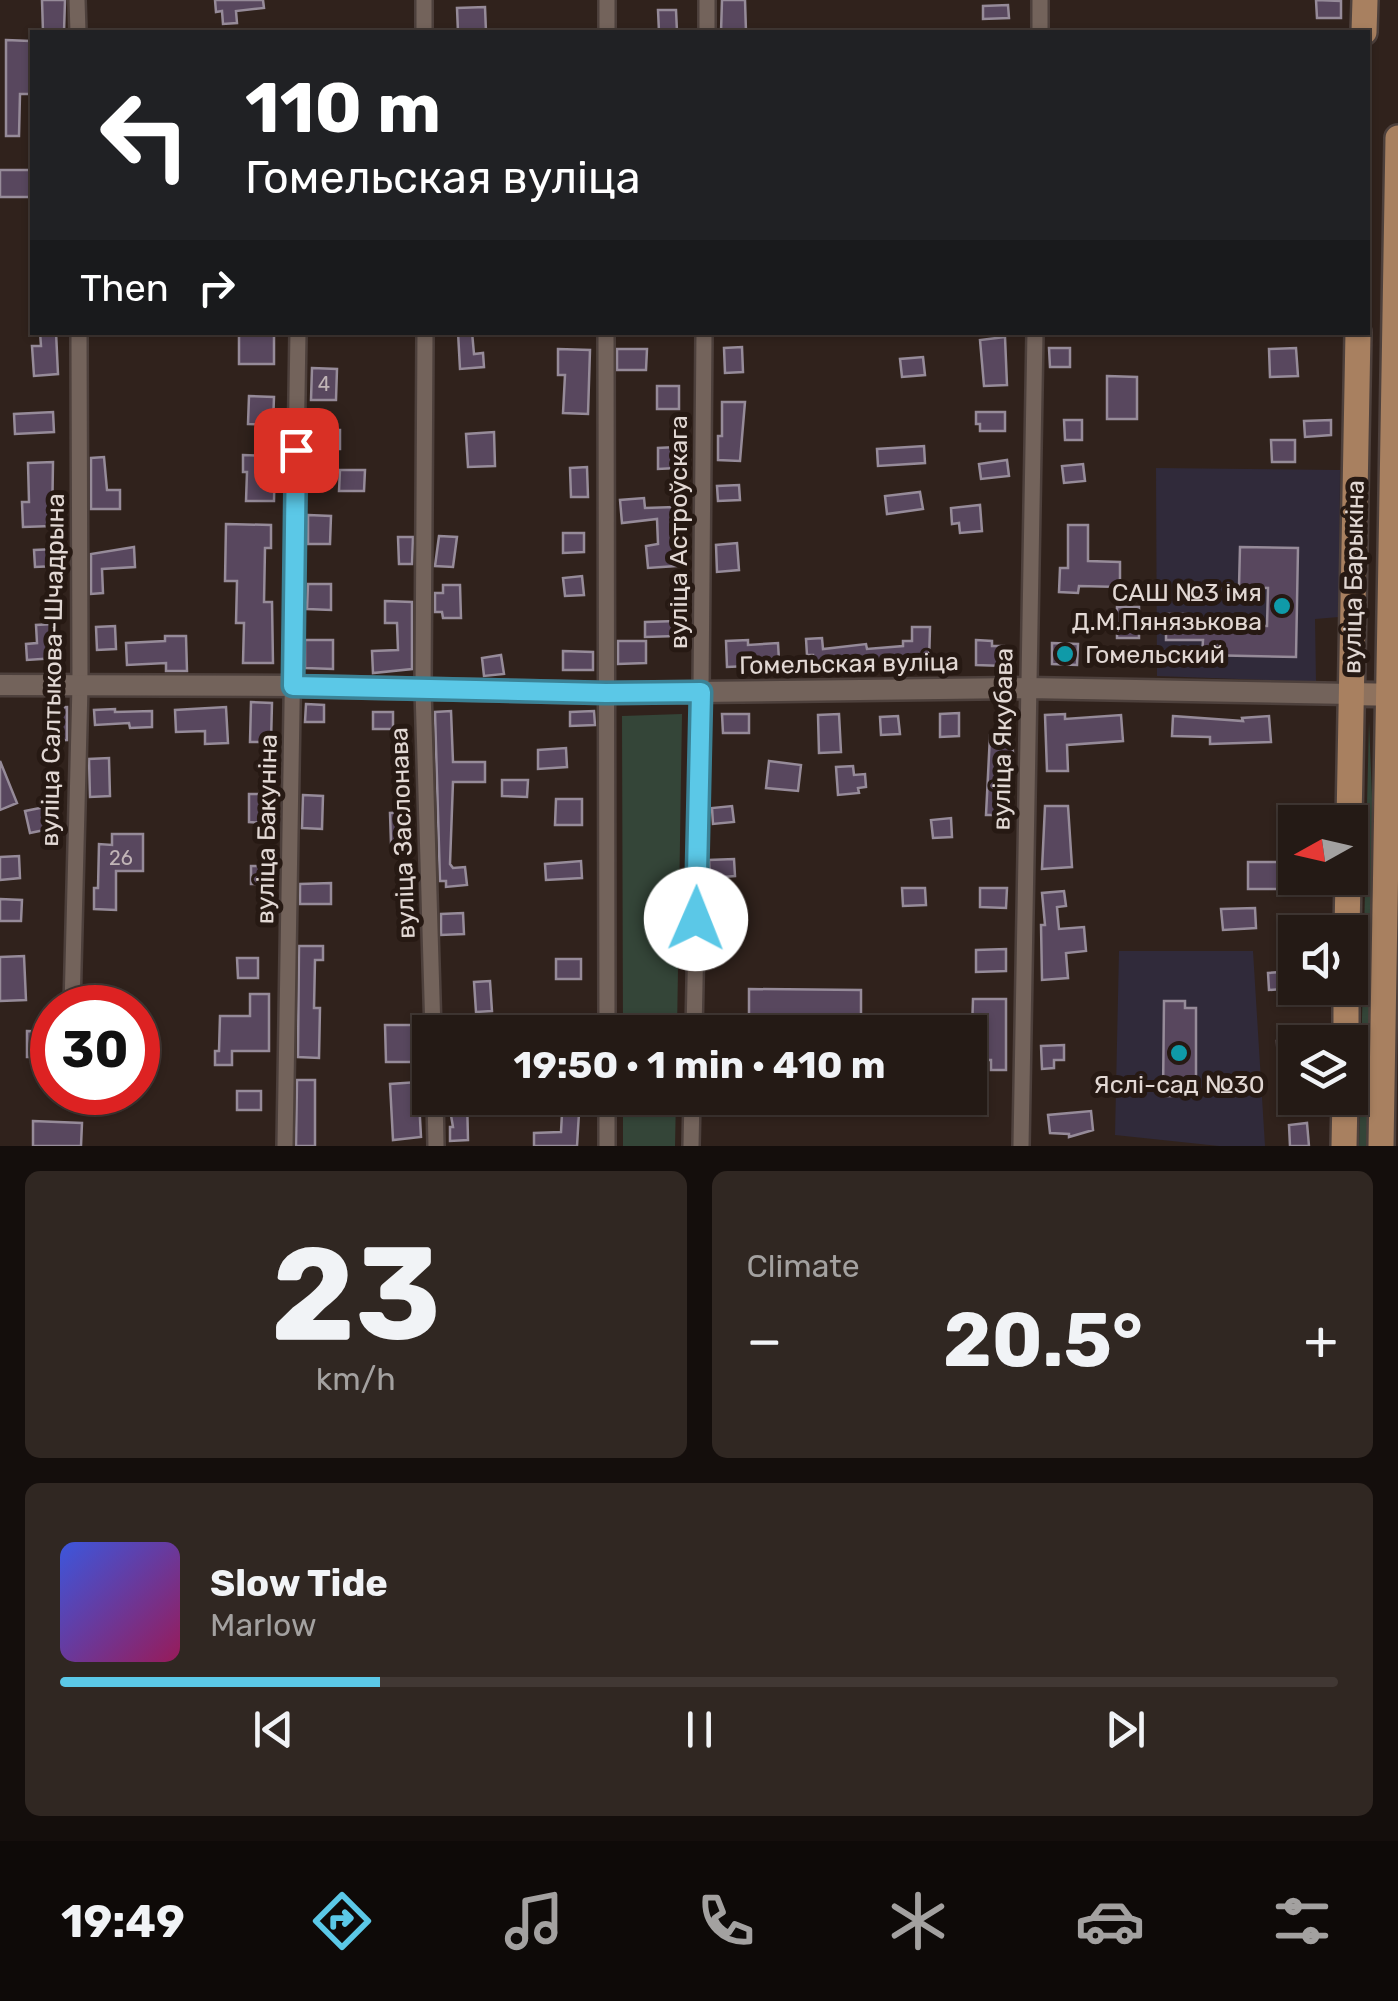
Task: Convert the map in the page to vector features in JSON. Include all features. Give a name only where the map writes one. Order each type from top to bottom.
[{"type":"main road","points":[[1364,30],[1365,0]]},
{"type":"main road","name":"вуліца Барыкіна","points":[[1381,1146],[1393,695],[1398,138]]},
{"type":"main road","name":"вуліца Барыкіна","points":[[1349,805],[1358,335]]},
{"type":"main road","name":"Гомельская вуліца","points":[[1351,694],[1393,695]]},
{"type":"main road","points":[[1344,1146],[1345,1115]]},
{"type":"street","points":[[78,0],[78,30]]},
{"type":"street","points":[[424,0],[424,30]]},
{"type":"street","points":[[607,0],[607,30]]},
{"type":"street","points":[[707,0],[707,30]]},
{"type":"street","points":[[1040,0],[1040,30]]},
{"type":"street","name":"вуліца Салтыкова-Шчадрына","points":[[73,985],[80,685],[78,335]]},
{"type":"street","name":"вуліца Бакуніна","points":[[285,1146],[298,335]]},
{"type":"street","name":"вуліца Заслонава","points":[[425,335],[423,689],[433,1015]]},
{"type":"street","points":[[606,335],[606,1015]]},
{"type":"street","name":"вуліца Астроўскага","points":[[694,1015],[704,335]]},
{"type":"street","name":"вуліца Якубава","points":[[1021,1146],[1035,335]]},
{"type":"street","name":"Гомельская вуліца","points":[[0,685],[606,693],[1028,688],[1351,694]]},
{"type":"street","points":[[435,1115],[436,1146]]},
{"type":"street","points":[[606,1115],[606,1146]]},
{"type":"street","points":[[691,1146],[692,1115]]},
{"type":"shaded area","points":[[1156,468],[1340,470],[1339,617],[1315,619],[1316,682],[1157,676]]},
{"type":"shaded area","points":[[1119,951],[1253,951],[1265,1146],[1219,1146],[1115,1135]]},
{"type":"green space","points":[[682,714],[677,1015],[623,1015],[622,716]]},
{"type":"green space","points":[[1369,721],[1374,849],[1369,1146],[1359,1146],[1360,1115],[1368,1115],[1368,1025],[1362,1025],[1362,1005],[1368,1005],[1368,915],[1364,915],[1365,895],[1368,895]]},
{"type":"green space","points":[[623,1115],[676,1115],[675,1146],[623,1146]]},
{"type":"building","points":[[42,0],[65,0],[64,30],[43,30]]},
{"type":"building","points":[[215,0],[263,0],[264,8],[236,11],[237,23],[223,24],[222,11],[216,12]]},
{"type":"building","points":[[722,0],[745,0],[746,30],[721,30]]},
{"type":"building","points":[[1316,0],[1341,1],[1341,18],[1317,18]]},
{"type":"building","points":[[1008,5],[1009,18],[983,19],[983,6]]},
{"type":"building","points":[[485,7],[486,30],[458,30],[457,8]]},
{"type":"building","points":[[658,10],[676,10],[677,30],[659,30]]},
{"type":"building","points":[[6,40],[30,41],[30,94],[20,94],[19,136],[6,136]]},
{"type":"building","points":[[0,170],[30,170],[30,197],[0,197]]},
{"type":"building","points":[[40,335],[56,335],[58,374],[34,376],[32,346],[41,346]]},
{"type":"building","points":[[239,335],[274,335],[274,364],[239,364]]},
{"type":"building","points":[[458,335],[472,335],[474,354],[483,353],[484,367],[460,369]]},
{"type":"building","points":[[1005,337],[1007,385],[984,386],[980,340]]},
{"type":"building","points":[[742,347],[743,372],[725,373],[724,348]]},
{"type":"building","points":[[1049,348],[1070,348],[1070,367],[1050,367]]},
{"type":"building","points":[[1296,348],[1298,376],[1270,377],[1269,349]]},
{"type":"building","points":[[558,349],[590,350],[588,414],[563,413],[565,375],[558,375]]},
{"type":"building","points":[[617,349],[647,349],[646,370],[617,370]]},
{"type":"building","points":[[923,357],[925,375],[902,377],[900,359]]},
{"type":"building","points":[[312,368],[337,369],[336,400],[311,400]]},
{"type":"building","points":[[1107,376],[1137,377],[1137,419],[1107,419]]},
{"type":"building","points":[[657,386],[679,386],[679,409],[657,409]]},
{"type":"building","points":[[249,396],[274,397],[273,425],[248,424]]},
{"type":"building","points":[[722,402],[745,402],[740,461],[718,460]]},
{"type":"building","points":[[53,412],[54,432],[15,434],[14,414]]},
{"type":"building","points":[[976,412],[1005,412],[1005,431],[980,431]]},
{"type":"building","points":[[1064,420],[1082,420],[1082,440],[1065,440]]},
{"type":"building","points":[[1331,420],[1331,435],[1305,437],[1304,421]]},
{"type":"building","points":[[309,430],[340,430],[340,449],[309,449]]},
{"type":"building","points":[[494,432],[495,466],[468,467],[466,434]]},
{"type":"building","points":[[1271,440],[1295,440],[1295,462],[1272,462]]},
{"type":"building","points":[[924,446],[925,463],[878,466],[877,449]]},
{"type":"building","points":[[676,447],[677,468],[658,469],[658,448]]},
{"type":"building","points":[[243,455],[275,456],[274,501],[246,501]]},
{"type":"building","points":[[104,457],[107,490],[120,490],[120,509],[91,509],[91,458]]},
{"type":"building","points":[[1007,460],[1009,476],[981,479],[979,464]]},
{"type":"building","points":[[53,462],[52,526],[23,527],[22,502],[29,502],[28,463]]},
{"type":"building","points":[[1083,464],[1085,481],[1064,483],[1062,466]]},
{"type":"building","points":[[587,467],[588,497],[571,497],[570,468]]},
{"type":"building","points":[[340,470],[365,470],[364,491],[339,491]]},
{"type":"building","points":[[739,485],[740,500],[718,501],[717,486]]},
{"type":"building","points":[[920,492],[923,509],[887,514],[885,496]]},
{"type":"building","points":[[644,498],[645,508],[675,507],[676,523],[671,523],[676,566],[648,568],[646,546],[658,544],[657,519],[622,523],[620,500]]},
{"type":"building","points":[[980,505],[982,531],[960,533],[959,523],[952,524],[951,508]]},
{"type":"building","points":[[308,515],[331,516],[330,544],[308,544]]},
{"type":"building","points":[[226,524],[271,525],[271,548],[265,548],[264,602],[272,602],[273,663],[243,663],[244,623],[236,623],[237,581],[225,581]]},
{"type":"building","points":[[1068,525],[1088,525],[1088,561],[1120,562],[1120,587],[1079,586],[1078,593],[1059,592],[1060,568],[1068,568]]},
{"type":"building","points":[[563,533],[584,533],[584,552],[563,553]]},
{"type":"building","points":[[439,536],[457,537],[453,567],[435,566]]},
{"type":"building","points":[[398,537],[413,537],[412,564],[399,564]]},
{"type":"building","points":[[737,543],[739,570],[717,572],[716,545]]},
{"type":"building","points":[[134,547],[135,567],[102,569],[103,593],[91,594],[91,554]]},
{"type":"building","name":"САШ №3 імя Д.М.Пянязькова","points":[[1240,547],[1298,548],[1296,657],[1202,655],[1203,640],[1166,640],[1166,614],[1187,614],[1187,624],[1267,626],[1268,588],[1239,587]]},
{"type":"building","points":[[56,549],[56,566],[35,567],[34,550]]},
{"type":"building","points":[[582,576],[584,595],[565,596],[563,578]]},
{"type":"building","points":[[308,584],[331,584],[331,610],[307,609]]},
{"type":"building","points":[[443,585],[460,585],[461,618],[443,618],[442,612],[435,612],[435,593],[443,593]]},
{"type":"building","points":[[385,601],[412,602],[412,669],[373,673],[372,651],[398,650],[397,623],[385,623]]},
{"type":"building","points":[[1117,607],[1139,607],[1139,638],[1117,638]]},
{"type":"building","points":[[676,621],[676,636],[645,637],[645,622]]},
{"type":"building","points":[[53,624],[56,658],[27,660],[26,644],[37,643],[36,625]]},
{"type":"building","points":[[115,626],[116,649],[97,650],[96,627]]},
{"type":"building","points":[[912,627],[930,627],[929,663],[813,666],[813,655],[807,655],[806,639],[822,638],[823,649],[866,644],[867,649],[903,646],[903,641],[912,641]]},
{"type":"building","points":[[165,636],[186,636],[187,671],[166,671],[166,663],[127,665],[126,643],[165,641]]},
{"type":"building","points":[[305,640],[333,640],[333,669],[305,668]]},
{"type":"building","points":[[748,640],[748,645],[778,643],[779,660],[749,661],[749,666],[727,667],[726,641]]},
{"type":"building","points":[[976,640],[1004,646],[1004,666],[976,665]]},
{"type":"building","points":[[618,641],[646,641],[646,663],[618,664]]},
{"type":"building","name":"Гомельский","points":[[1052,643],[1078,644],[1077,665],[1052,664]]},
{"type":"building","points":[[563,651],[593,652],[593,670],[563,670]]},
{"type":"building","points":[[501,655],[504,674],[484,676],[482,658]]},
{"type":"building","points":[[251,702],[272,703],[271,742],[250,742]]},
{"type":"building","points":[[306,704],[324,705],[324,722],[305,722]]},
{"type":"building","points":[[67,707],[67,740],[48,741],[46,708]]},
{"type":"building","points":[[226,707],[228,743],[205,744],[205,731],[176,732],[175,710]]},
{"type":"building","points":[[94,710],[152,711],[152,727],[130,728],[129,723],[95,725]]},
{"type":"building","points":[[451,711],[453,762],[485,762],[485,782],[453,782],[450,864],[453,868],[465,867],[467,885],[446,887],[446,881],[440,881],[435,712]]},
{"type":"building","points":[[594,711],[595,725],[570,726],[570,712]]},
{"type":"building","points":[[373,712],[393,712],[393,729],[373,729]]},
{"type":"building","points":[[959,713],[959,736],[940,737],[940,714]]},
{"type":"building","points":[[722,714],[749,714],[749,733],[723,733]]},
{"type":"building","points":[[839,714],[841,752],[819,753],[818,715]]},
{"type":"building","points":[[1065,714],[1065,719],[1121,715],[1123,741],[1067,745],[1068,771],[1047,771],[1045,715]]},
{"type":"building","points":[[898,716],[900,734],[881,735],[880,717]]},
{"type":"building","points":[[1173,716],[1243,721],[1242,718],[1269,716],[1271,742],[1210,744],[1210,737],[1172,736]]},
{"type":"building","points":[[1012,734],[1007,815],[986,815],[990,735]]},
{"type":"building","points":[[566,748],[567,767],[538,769],[538,750]]},
{"type":"building","points":[[109,758],[110,796],[90,797],[89,759]]},
{"type":"building","points":[[0,761],[17,803],[0,810]]},
{"type":"building","points":[[769,761],[801,765],[798,791],[766,788]]},
{"type":"building","points":[[853,766],[854,775],[865,774],[866,787],[858,788],[859,793],[838,795],[836,767]]},
{"type":"building","points":[[502,780],[528,780],[527,797],[502,796]]},
{"type":"building","points":[[249,794],[267,794],[267,823],[249,822]]},
{"type":"building","points":[[303,795],[323,796],[322,829],[302,828]]},
{"type":"building","points":[[556,799],[582,799],[582,825],[555,825]]},
{"type":"building","points":[[50,806],[54,828],[30,833],[25,811]]},
{"type":"building","points":[[732,806],[734,822],[713,824],[712,808]]},
{"type":"building","points":[[1045,806],[1068,806],[1072,867],[1042,869]]},
{"type":"building","points":[[410,812],[411,842],[391,843],[390,813]]},
{"type":"building","points":[[951,818],[952,837],[933,838],[931,820]]},
{"type":"building","points":[[112,834],[143,834],[143,871],[116,871],[116,910],[94,909],[99,844],[112,845]]},
{"type":"building","points":[[19,856],[20,878],[0,880],[0,857]]},
{"type":"building","points":[[734,859],[735,876],[710,878],[709,860]]},
{"type":"building","points":[[581,861],[582,878],[546,880],[545,864]]},
{"type":"building","points":[[1248,862],[1278,862],[1278,889],[1248,889]]},
{"type":"building","points":[[251,866],[270,866],[270,884],[251,884]]},
{"type":"building","points":[[331,883],[331,904],[300,904],[300,884]]},
{"type":"building","points":[[902,888],[925,888],[926,905],[903,906]]},
{"type":"building","points":[[980,888],[1007,888],[1006,908],[980,907]]},
{"type":"building","points":[[1064,891],[1066,906],[1057,907],[1059,929],[1084,927],[1086,951],[1066,953],[1068,978],[1042,980],[1042,893]]},
{"type":"building","points":[[0,899],[22,900],[21,921],[0,921]]},
{"type":"building","points":[[743,905],[744,921],[721,924],[719,907]]},
{"type":"building","points":[[1255,908],[1256,928],[1223,930],[1221,909]]},
{"type":"building","points":[[463,913],[464,934],[441,935],[441,914]]},
{"type":"building","points":[[299,946],[323,946],[323,960],[315,960],[314,1008],[320,1008],[319,1058],[298,1057]]},
{"type":"building","points":[[1006,949],[1006,971],[976,972],[976,950]]},
{"type":"building","points":[[24,956],[26,1000],[0,1001],[0,957]]},
{"type":"building","points":[[237,958],[258,958],[258,978],[238,978]]},
{"type":"building","points":[[556,959],[581,959],[581,979],[556,979]]},
{"type":"building","points":[[1278,972],[1278,989],[1269,990],[1268,973]]},
{"type":"building","points":[[490,981],[492,1011],[476,1012],[474,982]]},
{"type":"building","points":[[749,989],[861,990],[861,1015],[749,1015]]},
{"type":"building","points":[[250,994],[269,994],[269,1051],[232,1051],[232,1065],[215,1065],[220,1016],[250,1016]]},
{"type":"building","points":[[973,999],[1006,999],[1006,1070],[991,1070],[991,1060],[987,1060],[987,1015],[972,1015]]},
{"type":"building","name":"Яслі-сад №30","points":[[1164,1001],[1185,1001],[1185,1008],[1196,1008],[1196,1096],[1163,1096]]},
{"type":"building","points":[[385,1025],[412,1025],[412,1062],[386,1062]]},
{"type":"building","points":[[27,1031],[30,1031],[30,1057]]},
{"type":"building","points":[[1064,1045],[1064,1060],[1054,1060],[1054,1068],[1042,1069],[1041,1046]]},
{"type":"building","points":[[297,1080],[315,1080],[315,1146],[296,1146]]},
{"type":"building","points":[[412,1082],[412,1115],[420,1115],[421,1137],[393,1140],[390,1084]]},
{"type":"building","points":[[237,1091],[261,1091],[261,1110],[237,1110]]},
{"type":"building","points":[[1091,1111],[1093,1130],[1069,1137],[1050,1133],[1048,1115]]},
{"type":"building","points":[[451,1115],[467,1115],[468,1140],[450,1141]]},
{"type":"building","points":[[562,1115],[579,1115],[577,1146],[534,1146],[534,1133],[561,1132]]},
{"type":"building","points":[[33,1121],[82,1123],[81,1146],[33,1146]]},
{"type":"building","points":[[1307,1123],[1309,1146],[1290,1146],[1289,1125]]},
{"type":"place","name":"САШ №3 імя Д.М.Пянязькова","points":[[1282,606]]},
{"type":"place","name":"Гомельский","points":[[1065,654]]},
{"type":"place","name":"Яслі-сад №30","points":[[1179,1053]]},
{"type":"route","points":[[296,450],[293,686],[701,692],[696,919]]}]
